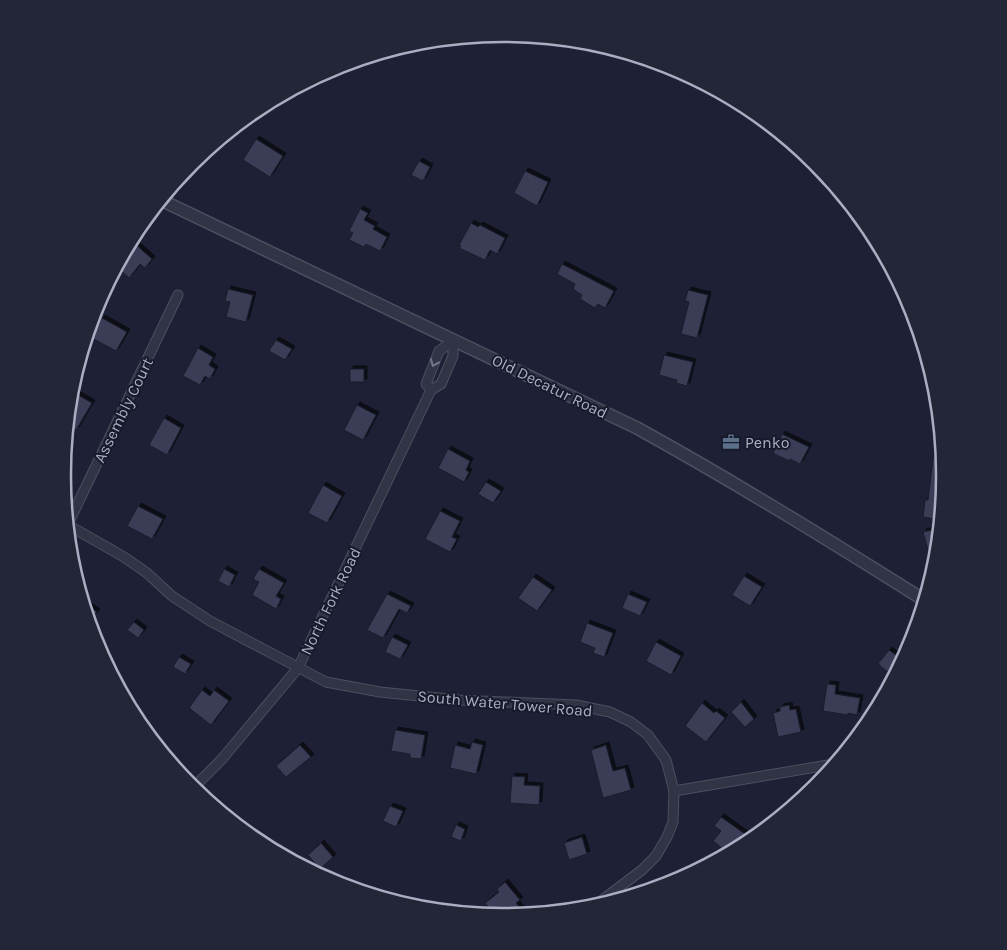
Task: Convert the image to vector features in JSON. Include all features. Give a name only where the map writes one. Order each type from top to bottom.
[{"type":"street","name":"Old Decatur Road","points":[[167,203],[637,428],[797,521],[918,596]]},
{"type":"street","name":"Assembly Court","points":[[73,513],[178,295]]},
{"type":"street","name":"North Fork Road","points":[[431,390],[426,384],[439,352],[453,341]]},
{"type":"street","name":"North Fork Road","points":[[199,782],[222,759],[298,668],[431,390],[441,384],[453,356],[453,341]]},
{"type":"street","name":"South Water Tower Road","points":[[75,529],[124,556],[147,573],[172,596],[210,621],[326,682],[380,692],[459,700],[576,705],[610,712],[631,722],[648,735],[666,760],[674,792],[673,822],[667,838],[656,856],[642,870],[610,894]]},
{"type":"street","points":[[674,792],[823,766]]},
{"type":"building","points":[[256,139],[283,156],[270,177],[243,160]]},
{"type":"building","points":[[419,161],[430,167],[423,181],[411,175]]},
{"type":"building","points":[[525,171],[548,182],[537,206],[514,193]]},
{"type":"building","points":[[360,209],[368,213],[364,220],[375,226],[373,229],[387,237],[380,251],[366,244],[364,247],[349,240],[353,233],[349,231]]},
{"type":"building","points":[[471,223],[478,227],[480,225],[505,238],[497,254],[490,250],[485,260],[459,248]]},
{"type":"building","points":[[137,246],[152,259],[145,268],[140,264],[129,278],[122,272]]},
{"type":"building","points":[[562,264],[614,291],[605,308],[598,304],[595,308],[580,299],[582,295],[573,289],[575,284],[557,274]]},
{"type":"building","points":[[228,289],[253,295],[246,322],[226,317],[230,302],[225,301]]},
{"type":"building","points":[[688,290],[708,295],[697,338],[681,334],[689,302],[685,301]]},
{"type":"building","points":[[102,318],[127,332],[116,351],[93,339]]},
{"type":"building","points":[[276,340],[292,349],[285,360],[269,351]]},
{"type":"building","points":[[198,348],[213,357],[209,365],[215,369],[210,379],[205,376],[200,385],[183,376]]},
{"type":"building","points":[[664,355],[693,362],[687,386],[676,383],[677,380],[659,375]]},
{"type":"building","points":[[350,369],[364,369],[364,382],[350,382]]},
{"type":"building","points":[[78,395],[92,403],[76,430],[74,429]]},
{"type":"building","points":[[357,405],[376,415],[363,440],[344,430]]},
{"type":"building","points":[[164,418],[181,428],[167,455],[149,445]]},
{"type":"building","points":[[782,434],[809,447],[800,464],[773,453]]},
{"type":"building","points":[[935,445],[936,475],[933,519],[923,517],[925,500],[928,500]]},
{"type":"building","points":[[448,449],[470,461],[466,470],[469,472],[464,482],[438,468]]},
{"type":"building","points":[[486,482],[501,491],[493,503],[478,494]]},
{"type":"building","points":[[323,485],[342,496],[327,523],[308,513]]},
{"type":"building","points":[[138,506],[163,519],[152,539],[127,526]]},
{"type":"building","points":[[440,511],[460,521],[452,537],[457,539],[450,552],[425,539]]},
{"type":"building","points":[[932,530],[929,550],[928,550],[923,532]]},
{"type":"building","points":[[224,569],[235,575],[229,587],[218,581]]},
{"type":"building","points":[[259,569],[284,583],[276,596],[281,599],[276,609],[252,595],[259,582],[253,579]]},
{"type":"building","points":[[744,576],[762,587],[750,606],[732,595]]},
{"type":"building","points":[[533,577],[552,590],[537,611],[518,598]]},
{"type":"building","points":[[387,594],[411,606],[407,613],[399,609],[383,638],[367,630]]},
{"type":"building","points":[[628,594],[647,602],[640,616],[622,608]]},
{"type":"building","points":[[134,622],[144,630],[138,638],[127,630]]},
{"type":"building","points":[[587,623],[613,633],[604,657],[593,653],[595,648],[580,642]]},
{"type":"building","points":[[392,637],[408,645],[400,659],[385,652]]},
{"type":"building","points":[[656,642],[681,656],[671,675],[646,661]]},
{"type":"building","points":[[889,650],[896,655],[888,672],[878,664]]},
{"type":"building","points":[[179,657],[191,664],[185,674],[173,667]]},
{"type":"building","points":[[827,684],[836,685],[835,694],[860,698],[857,715],[823,711]]},
{"type":"building","points":[[202,690],[210,696],[214,690],[229,701],[211,725],[189,708]]},
{"type":"building","points":[[741,702],[754,719],[745,727],[731,712]]},
{"type":"building","points":[[702,703],[714,713],[716,711],[725,718],[706,742],[685,726]]},
{"type":"building","points":[[789,705],[790,710],[796,709],[801,732],[778,737],[773,713],[780,711],[780,707]]},
{"type":"building","points":[[395,730],[425,735],[421,759],[410,758],[410,754],[391,751]]},
{"type":"building","points":[[472,742],[483,745],[476,774],[450,768],[455,745],[470,749]]},
{"type":"building","points":[[300,745],[311,757],[286,777],[276,766]]},
{"type":"building","points":[[606,745],[613,771],[625,768],[631,790],[603,798],[591,750]]},
{"type":"building","points":[[512,776],[525,777],[524,785],[540,786],[539,805],[510,803]]},
{"type":"building","points":[[390,806],[403,811],[396,827],[383,821]]},
{"type":"building","points":[[721,817],[745,834],[722,849],[713,841],[721,831],[714,826]]},
{"type":"building","points":[[456,825],[465,829],[461,841],[451,837]]},
{"type":"building","points":[[582,837],[587,854],[569,860],[564,843]]},
{"type":"building","points":[[321,843],[333,857],[322,867],[317,865],[308,855]]},
{"type":"building","points":[[505,882],[520,900],[516,903],[520,907],[489,907],[485,903],[499,892],[497,889]]},
{"type":"place","name":"Penko","points":[[731,442]]}]
